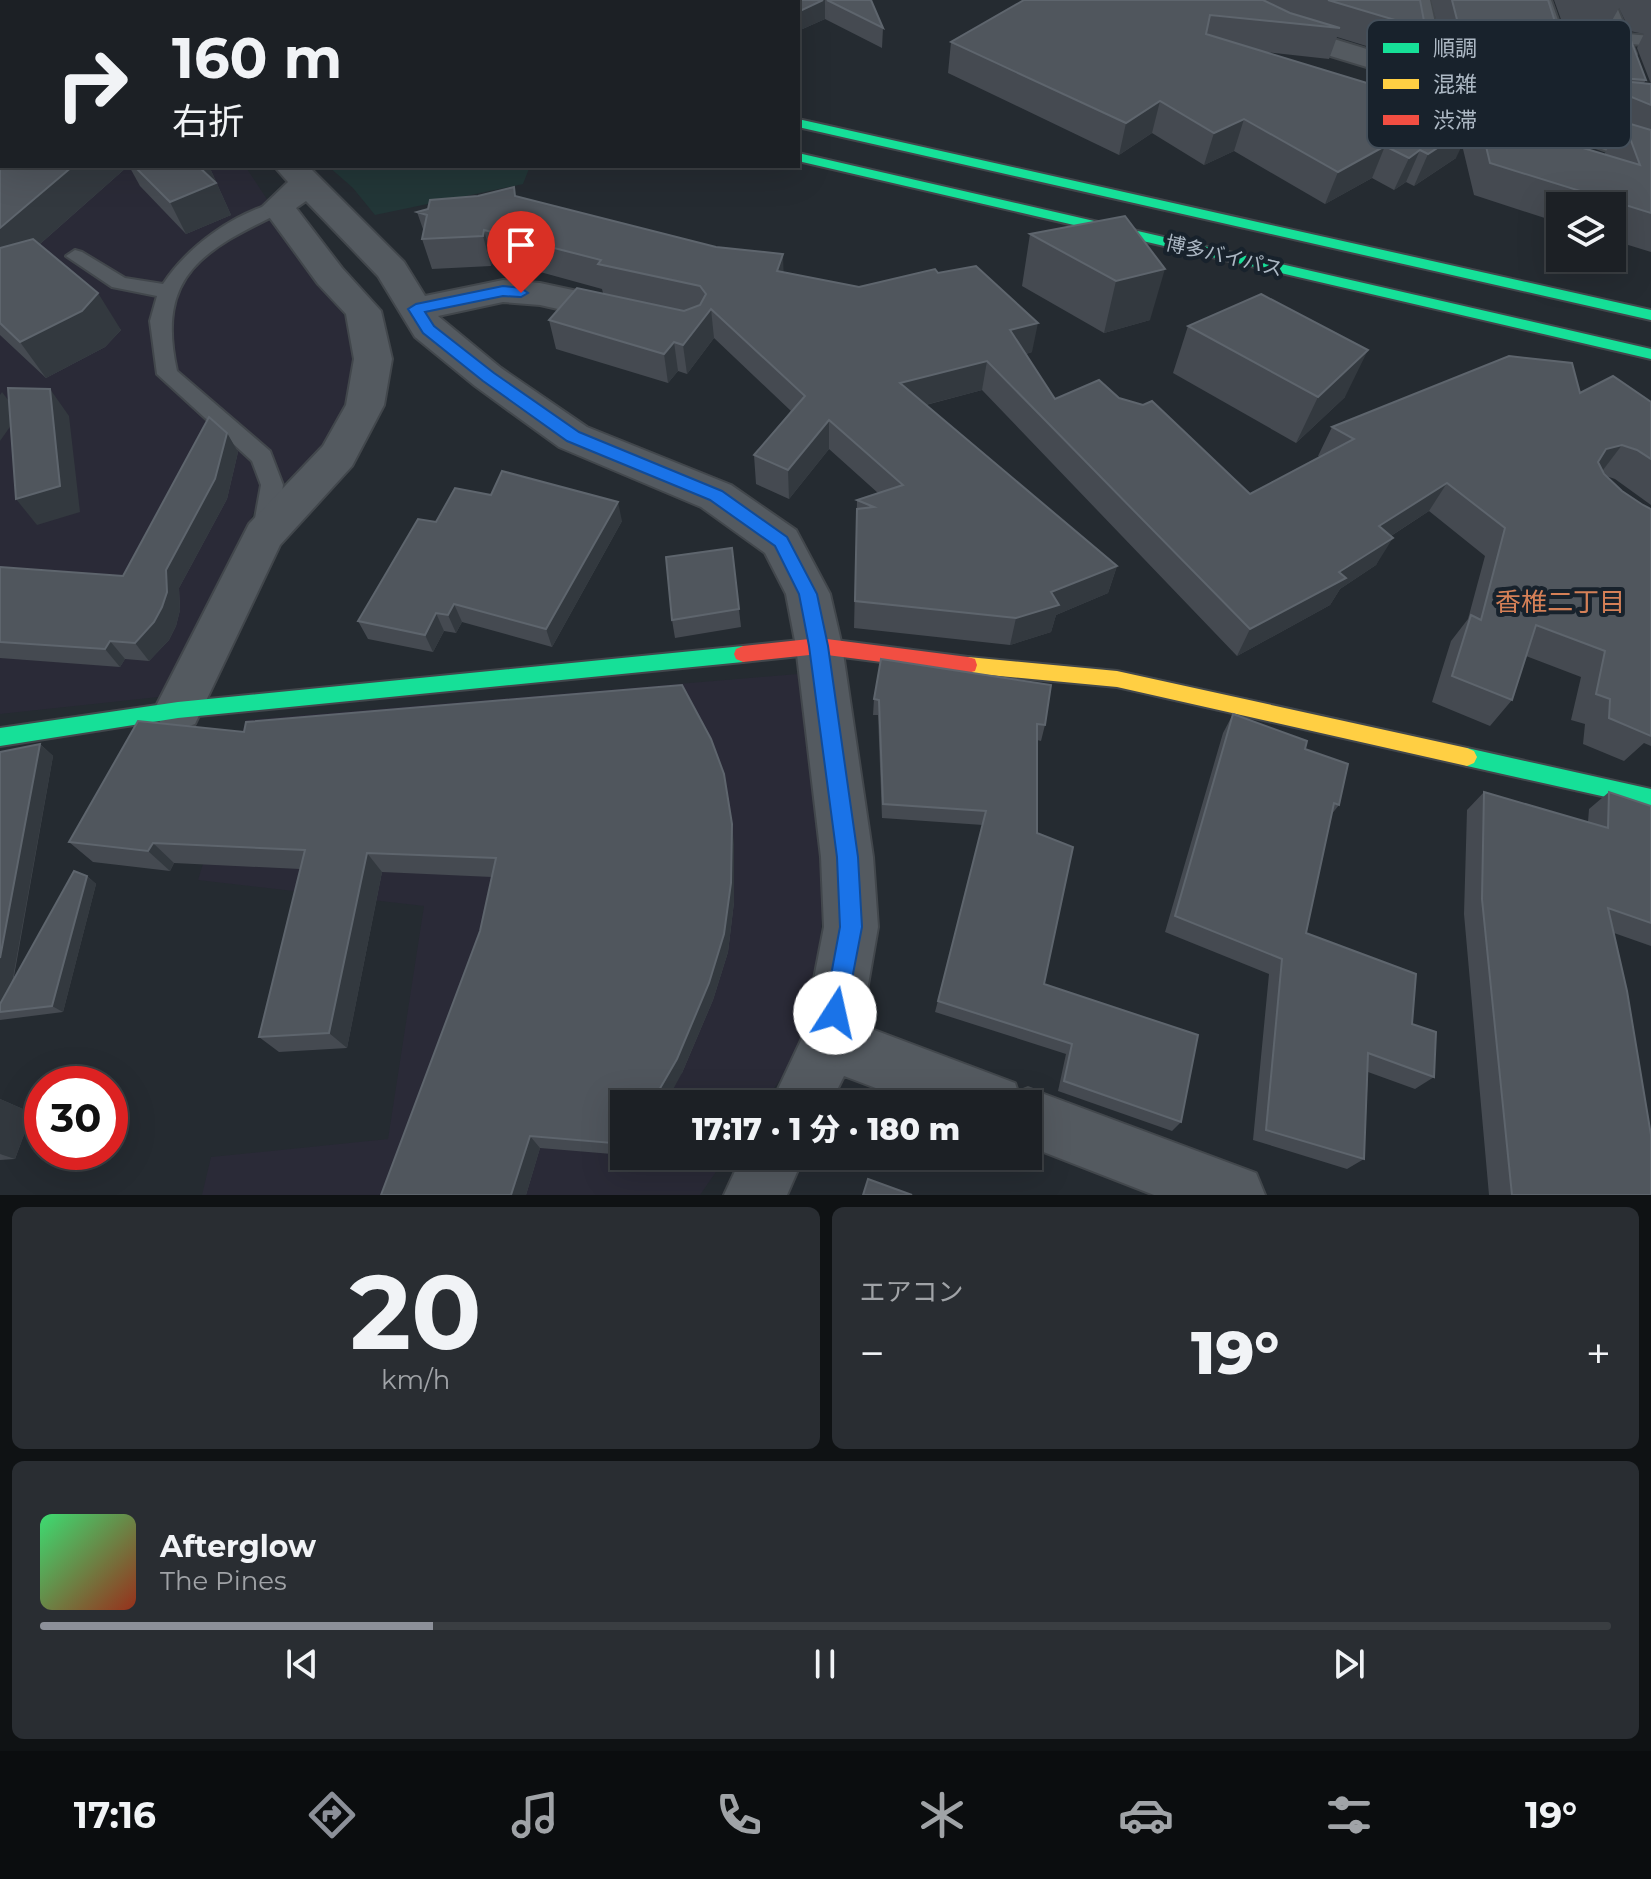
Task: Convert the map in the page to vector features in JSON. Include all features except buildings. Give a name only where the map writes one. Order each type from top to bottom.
[{"type":"main road","name":"博多バイパス","points":[[800,123],[1651,315]]},
{"type":"main road","name":"博多バイパス","points":[[800,157],[1651,354]]},
{"type":"main road","points":[[0,737],[178,710],[819,646],[1117,679],[1651,798]]},
{"type":"street","points":[[1417,0],[1421,20]]},
{"type":"street","points":[[1538,0],[1544,20]]},
{"type":"street","points":[[1223,1],[1367,53]]},
{"type":"street","points":[[1631,148],[1651,158]]},
{"type":"street","points":[[292,185],[392,270],[428,329],[488,377],[573,437],[716,496],[781,542],[808,594],[819,646],[847,857],[851,927],[830,1042],[807,1090]]},
{"type":"street","points":[[178,710],[264,535],[338,456],[365,405],[373,359],[363,311],[330,276],[292,185]]},
{"type":"street","points":[[416,309],[503,291],[540,294],[658,319]]},
{"type":"street","points":[[830,1042],[957,1090]]},
{"type":"street","points":[[1042,1122],[1234,1195]]},
{"type":"street","points":[[755,1195],[767,1170]]},
{"type":"lane","points":[[1607,0],[1615,20]]},
{"type":"lane","points":[[1631,39],[1651,41]]},
{"type":"lane","points":[[1631,61],[1633,67]]},
{"type":"lane","points":[[264,535],[272,485],[262,457],[167,374],[160,309],[176,277],[193,257],[292,185]]},
{"type":"lane","points":[[75,256],[116,284],[135,290],[169,290]]},
{"type":"shaded area","points":[[0,168],[246,168],[349,323],[359,378],[334,440],[256,507],[216,600],[168,696],[0,714]]},
{"type":"shaded area","points":[[809,673],[830,839],[810,1037],[773,1090],[610,1090],[610,1170],[717,1170],[700,1195],[202,1195],[211,1157],[388,1139],[424,906],[198,880],[246,720]]},
{"type":"green space","points":[[330,168],[529,168],[523,184],[375,215],[353,188]]},
{"type":"traffic: fast","points":[[800,123],[1651,315]]},
{"type":"traffic: fast","points":[[800,157],[1651,354]]},
{"type":"traffic: fast","points":[[0,737],[178,710],[743,654]]},
{"type":"traffic: fast","points":[[1467,757],[1651,798]]},
{"type":"traffic: slow","points":[[968,665],[1117,679],[1467,757]]},
{"type":"traffic: jam","points":[[743,654],[819,646],[968,665]]},
{"type":"district","name":"香椎二丁目","points":[[1560,602]]},
{"type":"route","points":[[521,293],[503,291],[416,309],[428,329],[488,377],[573,437],[716,496],[781,542],[808,594],[819,646],[847,857],[851,927],[835,1013]]}]
